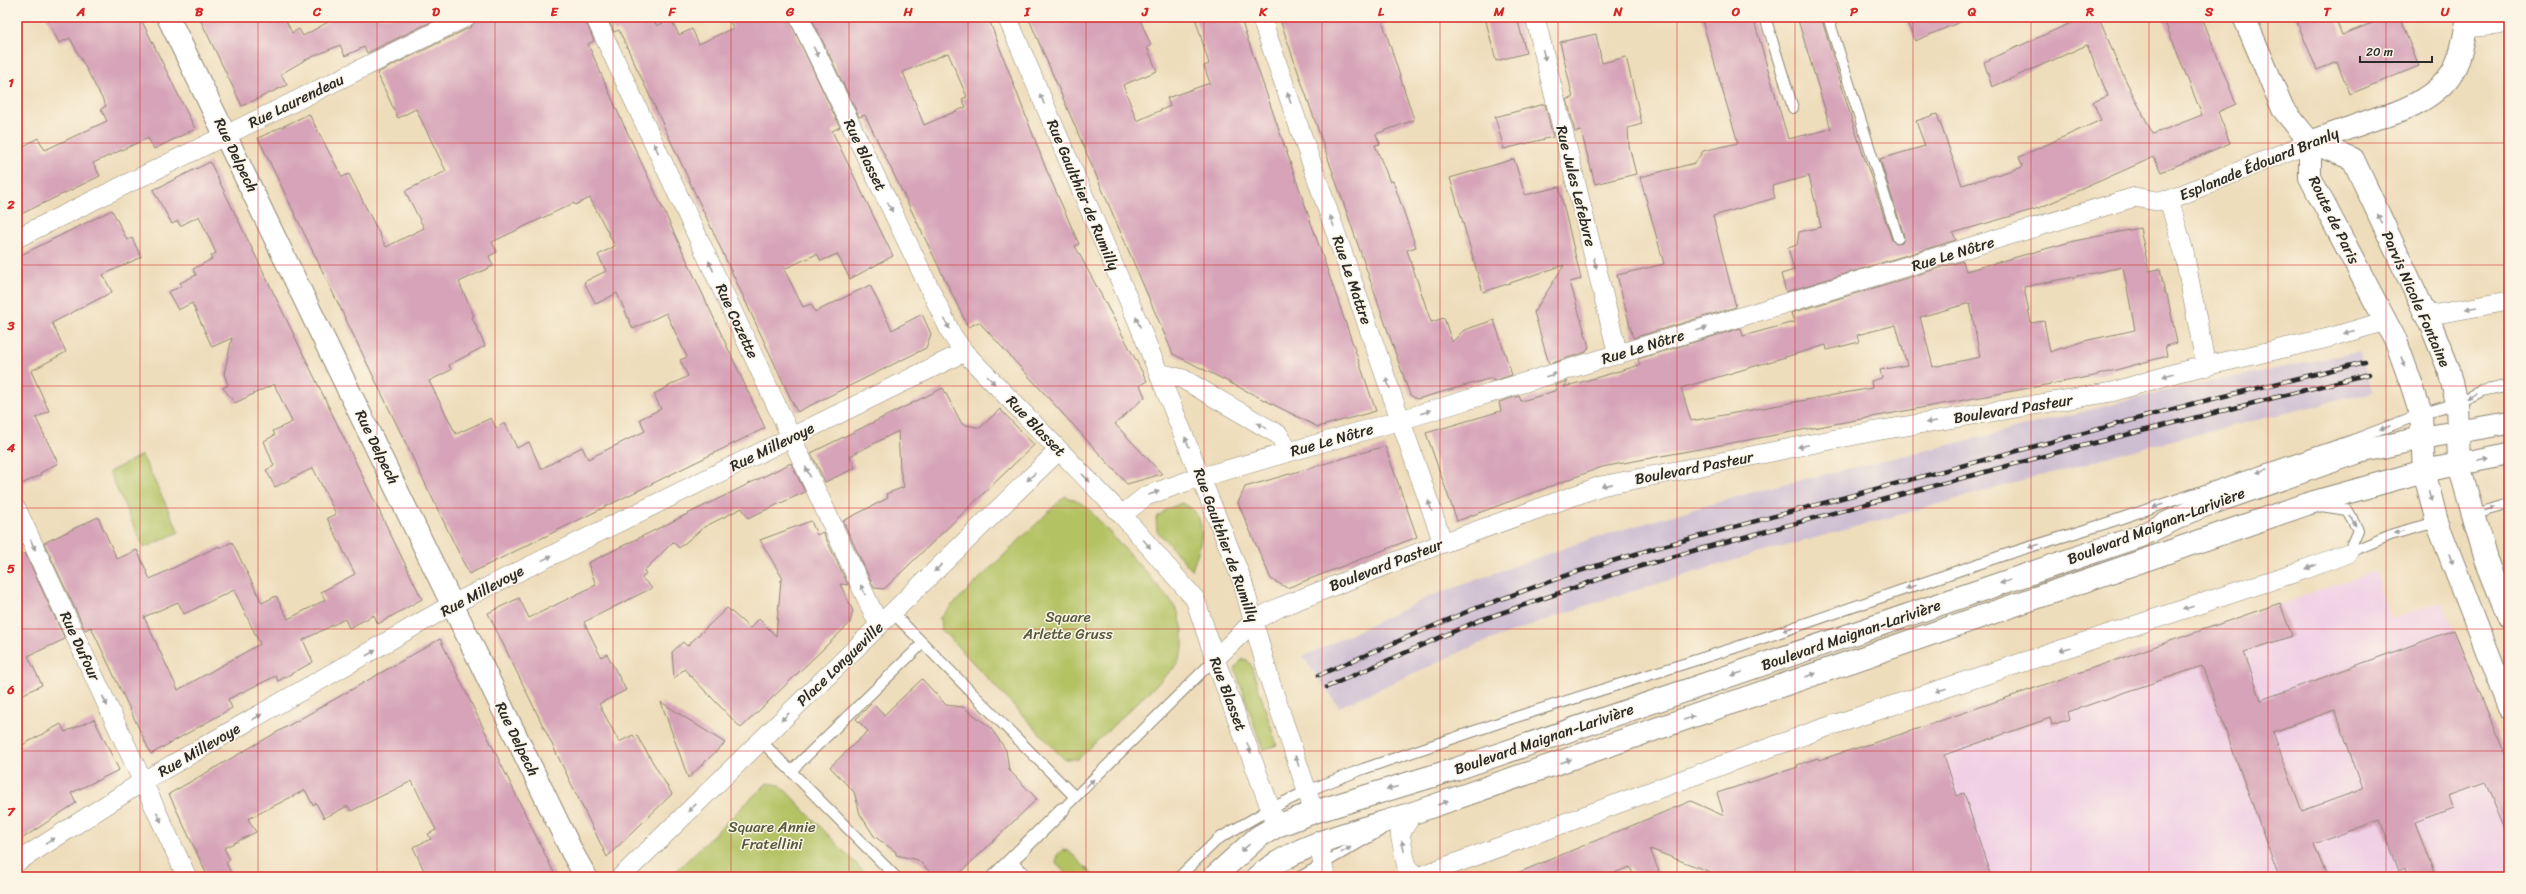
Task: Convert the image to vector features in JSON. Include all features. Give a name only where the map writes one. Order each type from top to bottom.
[{"type":"main road","name":"Rue Delpech","points":[[168,17],[454,604],[572,852],[586,877]]},
{"type":"main road","points":[[2244,17],[2283,109],[2310,142]]},
{"type":"main road","name":"Esplanade Édouard Branly","points":[[2310,142],[2380,117],[2390,116],[2408,108],[2438,91],[2450,76],[2460,58],[2467,22]]},
{"type":"main road","name":"Route de Paris","points":[[2310,142],[2310,177],[2396,341],[2421,414]]},
{"type":"main road","name":"Parvis Nicole Fontaine","points":[[2310,142],[2353,158],[2430,323],[2449,370],[2457,403],[2459,465],[2472,515],[2486,560],[2509,618]]},
{"type":"main road","points":[[2421,414],[2424,471],[2437,522],[2509,708]]},
{"type":"main road","name":"Boulevard Maignan-Larivière","points":[[1214,877],[1258,837],[1273,818],[1314,812],[1464,767],[2140,536],[2198,508],[2359,452],[2458,431],[2509,423]]},
{"type":"main road","name":"Boulevard Maignan-Larivière","points":[[1257,877],[1291,853],[1323,861],[1403,817],[2307,504],[2424,471],[2509,454]]},
{"type":"main road","points":[[1314,812],[1323,861]]},
{"type":"main road","points":[[1273,818],[1291,853]]},
{"type":"street","name":"Rue Laurendeau","points":[[17,238],[466,17]]},
{"type":"street","name":"Rue Cozette","points":[[595,17],[792,438],[886,619]]},
{"type":"street","name":"Rue Blasset","points":[[798,17],[952,335],[964,352],[1122,515],[1195,599],[1215,659],[1264,786],[1273,818]]},
{"type":"street","name":"Rue Gaulthier de Rumilly","points":[[1007,17],[1159,373],[1242,580],[1255,620],[1270,681],[1314,812]]},
{"type":"street","name":"Rue Le Mattre","points":[[1261,17],[1443,543]]},
{"type":"street","name":"Rue Jules Lefebvre","points":[[1538,18],[1618,355]]},
{"type":"street","points":[[2467,22],[2500,25],[2509,22]]},
{"type":"street","name":"Esplanade Édouard Branly","points":[[2206,367],[2184,252],[2169,200],[2310,142]]},
{"type":"street","name":"Rue Le Nôtre","points":[[1122,515],[1146,496],[1288,452],[1618,355],[1905,263],[2135,197],[2156,201],[2169,200]]},
{"type":"street","points":[[2430,323],[2509,301]]},
{"type":"street","points":[[2206,367],[2328,338],[2386,320]]},
{"type":"street","name":"Rue Millevoye","points":[[17,862],[142,782],[454,604],[964,352]]},
{"type":"street","name":"Boulevard Pasteur","points":[[1215,659],[1255,620],[1280,607],[1443,543],[1601,486],[1876,431],[2112,392],[2179,372],[2206,367]]},
{"type":"street","points":[[1159,373],[1183,378],[1279,435],[1288,452]]},
{"type":"street","name":"Place Longueville","points":[[621,877],[1059,450]]},
{"type":"street","name":"Rue Dufour","points":[[17,510],[187,877]]},
{"type":"street","points":[[1403,817],[1400,834],[1407,868],[1417,877],[1818,730],[2306,569],[2348,552]]},
{"type":"street","points":[[994,877],[1062,810]]},
{"type":"street","points":[[1010,862],[1025,877]]},
{"type":"lane","points":[[1765,17],[1793,108]]},
{"type":"lane","points":[[1828,17],[1898,238]]},
{"type":"lane","points":[[1179,877],[1218,840],[1273,818],[1307,791],[1513,718],[1734,648],[2004,555],[2104,524],[2353,440],[2421,414],[2457,403],[2482,391],[2509,385]]},
{"type":"lane","points":[[2307,504],[2347,510],[2358,530],[2348,552]]},
{"type":"lane","points":[[2472,515],[2509,504]]},
{"type":"lane","points":[[2348,552],[2393,534],[2437,522]]},
{"type":"lane","points":[[886,619],[923,643],[1075,798]]},
{"type":"lane","points":[[791,770],[923,643]]},
{"type":"lane","points":[[1062,810],[1215,659]]},
{"type":"lane","points":[[761,740],[896,877]]},
{"type":"lane","points":[[1300,877],[1323,861]]},
{"type":"shaded area","points":[[2358,352],[2374,392],[2160,443],[1735,560],[1588,605],[1474,646],[1339,707],[1303,657],[1431,596],[1590,539],[1767,488],[2166,391]]},
{"type":"shaded area","points":[[2376,571],[2390,619],[2442,602],[2509,764],[2509,877],[1985,877],[1931,724]]},
{"type":"green space","points":[[142,455],[179,532],[144,548],[109,472]]},
{"type":"green space","name":"Square Arlette Gruss","points":[[1065,496],[1085,505],[1168,597],[1178,612],[1183,630],[1183,649],[1177,665],[1078,759],[1064,759],[941,629],[940,617]]},
{"type":"green space","points":[[1182,503],[1191,508],[1197,515],[1200,523],[1200,542],[1192,570],[1157,531],[1156,518],[1167,509]]},
{"type":"green space","points":[[1242,659],[1247,660],[1251,665],[1277,745],[1263,750],[1235,669]]},
{"type":"green space","name":"Square Annie Fratellini","points":[[767,783],[780,785],[869,877],[670,877]]},
{"type":"green space","points":[[1062,850],[1069,851],[1095,877],[1070,877],[1056,864],[1057,855]]},
{"type":"building","points":[[46,17],[140,17],[195,129],[154,149],[148,138],[93,163],[100,176],[17,216],[17,150],[38,138],[45,150],[107,121],[101,109],[106,106],[70,38],[59,43]]},
{"type":"building","points":[[199,17],[284,17],[292,33],[299,29],[303,36],[337,17],[441,17],[367,53],[364,47],[345,56],[340,45],[305,60],[281,74],[287,85],[242,106]]},
{"type":"building","points":[[477,17],[584,17],[594,41],[588,44],[616,108],[765,428],[469,574],[258,138],[309,114],[342,177],[349,174],[386,247],[424,228],[405,191],[446,171],[416,109],[398,118],[377,73],[471,27]],"holes":[[[590,198],[615,246],[598,255],[606,271],[584,282],[596,304],[617,293],[633,329],[666,313],[687,357],[680,360],[688,376],[654,394],[661,409],[640,419],[645,431],[588,459],[582,447],[541,469],[529,442],[517,448],[505,423],[496,428],[491,418],[456,434],[429,381],[451,370],[449,365],[485,346],[459,282],[493,266],[489,256],[497,252],[492,242],[574,203],[575,205]]]},
{"type":"building","points":[[607,17],[652,17],[657,26],[671,19],[679,35],[692,29],[699,44],[733,28],[728,17],[788,17],[840,127],[832,131],[893,256],[850,279],[837,254],[821,261],[817,254],[784,269],[803,307],[811,304],[815,312],[870,285],[892,330],[922,314],[931,334],[926,348],[797,412],[619,30],[614,32]]},
{"type":"building","points":[[811,17],[988,17],[1046,169],[1079,244],[1075,246],[1147,381],[1140,385],[1145,397],[1115,424],[1162,474],[1127,484],[979,322],[968,327],[865,115],[859,117]],"holes":[[[948,53],[967,97],[962,99],[966,107],[924,125],[903,72]]]},
{"type":"building","points":[[1028,17],[1139,17],[1151,46],[1147,47],[1157,71],[1123,85],[1137,121],[1170,106],[1167,98],[1210,83],[1204,66],[1209,64],[1195,17],[1240,17],[1376,411],[1318,427],[1173,354]]},
{"type":"building","points":[[1279,17],[1381,17],[1414,120],[1376,134],[1380,144],[1375,145],[1390,182],[1393,181],[1416,247],[1407,250],[1431,322],[1444,318],[1452,342],[1464,330],[1494,320],[1512,375],[1493,381],[1492,378],[1417,399],[1410,395]]},
{"type":"building","points":[[1485,17],[1517,17],[1526,53],[1496,61]]},
{"type":"building","points":[[1701,17],[1753,17],[1788,139],[1831,129],[1797,17],[1821,17],[1855,130],[1892,240],[1896,244],[1902,243],[1904,236],[1880,159],[1925,146],[1916,121],[1937,114],[1962,185],[2023,167],[2019,157],[2101,120],[2093,102],[2108,96],[2087,45],[1992,87],[1984,62],[2084,17],[2099,17],[2119,67],[2153,134],[2202,115],[2163,17],[2202,17],[2236,104],[2218,112],[2230,143],[2161,172],[2154,157],[2039,208],[1953,233],[1956,240],[1786,292],[1781,274],[1794,270],[1788,248],[1797,245],[1799,232],[1821,227],[1809,176],[1772,186],[1775,198],[1713,216],[1736,307],[1633,338],[1617,275],[1664,264],[1640,177],[1695,163],[1703,151],[1738,143]]},
{"type":"building","points":[[1905,17],[1972,17],[1915,41]]},
{"type":"building","points":[[2295,17],[2335,17],[2342,35],[2387,17],[2399,17],[2419,66],[2350,94],[2337,62],[2317,70]]},
{"type":"building","points":[[1596,34],[1602,63],[1626,57],[1642,124],[1628,128],[1629,146],[1636,174],[1595,184],[1581,131],[1575,132],[1567,99],[1573,98],[1560,42]]},
{"type":"building","points":[[1545,104],[1553,137],[1504,149],[1495,117]]},
{"type":"building","points":[[1514,159],[1525,195],[1559,187],[1581,279],[1570,282],[1589,347],[1586,352],[1549,364],[1534,312],[1564,265],[1483,292],[1450,178]]},
{"type":"building","points":[[210,162],[422,599],[378,624],[374,615],[349,628],[345,619],[303,640],[313,662],[278,681],[276,676],[228,699],[232,708],[151,754],[91,627],[85,630],[44,543],[98,517],[117,559],[137,550],[150,579],[219,546],[220,548],[232,542],[262,603],[276,596],[288,619],[325,600],[321,592],[355,574],[327,518],[336,514],[313,468],[275,487],[266,470],[274,466],[264,441],[275,435],[273,431],[292,422],[274,384],[235,403],[223,388],[228,385],[224,374],[232,338],[212,347],[192,303],[178,310],[168,292],[182,286],[180,283],[196,275],[193,269],[212,259],[211,256],[216,253],[199,216],[180,226],[178,221],[172,224],[153,190]],"holes":[[[234,590],[260,644],[178,690],[144,617],[178,602],[184,614]]]},
{"type":"building","points":[[112,210],[127,240],[132,238],[141,257],[103,275],[112,292],[52,323],[66,352],[31,371],[49,411],[36,418],[58,463],[40,473],[41,475],[17,486],[17,257]]},
{"type":"building","points":[[2140,228],[2149,271],[2160,269],[2165,294],[2167,294],[2177,343],[2165,346],[2167,356],[2094,376],[1602,467],[1457,521],[1426,433],[1501,411],[1499,402],[1519,396],[1521,401],[1539,396],[1557,390],[1555,385],[1568,381],[1564,387],[1640,365],[1638,359],[1741,328],[1743,336],[1794,322],[1791,313],[1963,261],[1966,271],[2074,241]],"holes":[[[2123,267],[2135,330],[2084,341],[2050,352],[2044,321],[2031,323],[2024,287]],[[1970,303],[1980,357],[1933,367],[1920,317]],[[1896,325],[1907,365],[1880,370],[1882,378],[1871,381],[1872,388],[1691,421],[1681,388],[1826,345],[1827,350],[1859,342],[1857,335]]]},
{"type":"building","points":[[943,388],[962,424],[980,428],[1000,409],[1034,445],[884,589],[874,588],[843,521],[888,498],[886,494],[904,487],[900,469],[898,431],[850,456],[855,468],[825,482],[811,453]]},
{"type":"building","points":[[1385,446],[1417,537],[1287,588],[1271,579],[1238,503],[1245,487]]},
{"type":"building","points":[[791,463],[805,492],[748,518],[742,508],[704,527],[679,548],[673,542],[644,571],[646,573],[642,578],[652,588],[584,622],[601,657],[607,654],[626,690],[599,704],[619,742],[633,735],[635,738],[637,736],[672,794],[607,857],[488,613],[519,598],[529,618],[596,585],[588,563]]},
{"type":"building","points":[[811,521],[817,535],[823,532],[848,585],[840,584],[853,611],[850,623],[741,728],[684,669],[674,679],[672,652],[683,642],[687,646],[727,608],[750,628],[759,619],[776,636],[781,580],[783,579],[760,540]]},
{"type":"building","points":[[25,553],[65,639],[28,656],[42,685],[17,697],[17,557]]},
{"type":"building","points":[[2280,603],[2292,636],[2244,652],[2261,700],[2454,630],[2509,764],[2509,839],[2485,782],[2449,795],[2453,808],[2415,822],[2435,877],[2407,877],[2405,868],[2399,871],[2380,820],[2314,844],[2327,877],[2279,877],[2202,666],[2068,712],[2070,719],[2052,725],[2050,718],[1944,755],[1957,796],[1964,793],[1991,877],[1723,877],[1650,849],[1661,877],[1634,877],[1630,867],[1603,877],[1508,877],[1691,801],[1724,816],[1717,793],[1798,767],[1797,765],[1818,758],[1819,760],[1908,732]],"holes":[[[2335,710],[2363,789],[2302,811],[2273,732]]]},
{"type":"building","points":[[440,639],[556,877],[427,877],[413,847],[431,839],[428,834],[436,830],[412,781],[351,811],[348,806],[324,818],[316,803],[313,805],[305,790],[248,819],[256,832],[224,848],[230,860],[226,863],[233,877],[208,877],[169,794]]},
{"type":"building","points":[[922,679],[946,705],[963,707],[990,727],[1006,750],[1009,770],[1037,799],[956,877],[935,877],[918,860],[896,855],[896,852],[874,836],[860,814],[854,792],[830,767],[868,731],[856,719],[872,703],[884,715]]},
{"type":"building","points":[[661,702],[725,743],[688,778],[680,755]]},
{"type":"building","points":[[94,719],[119,770],[71,793],[76,803],[17,842],[17,748],[61,724],[65,732]]},
{"type":"railway","points":[[1319,675],[1471,610],[1573,573],[1652,549],[2192,404],[2365,362]]},
{"type":"railway","points":[[1327,687],[1475,622],[1614,574],[1696,550],[2074,448],[2369,374]]}]
